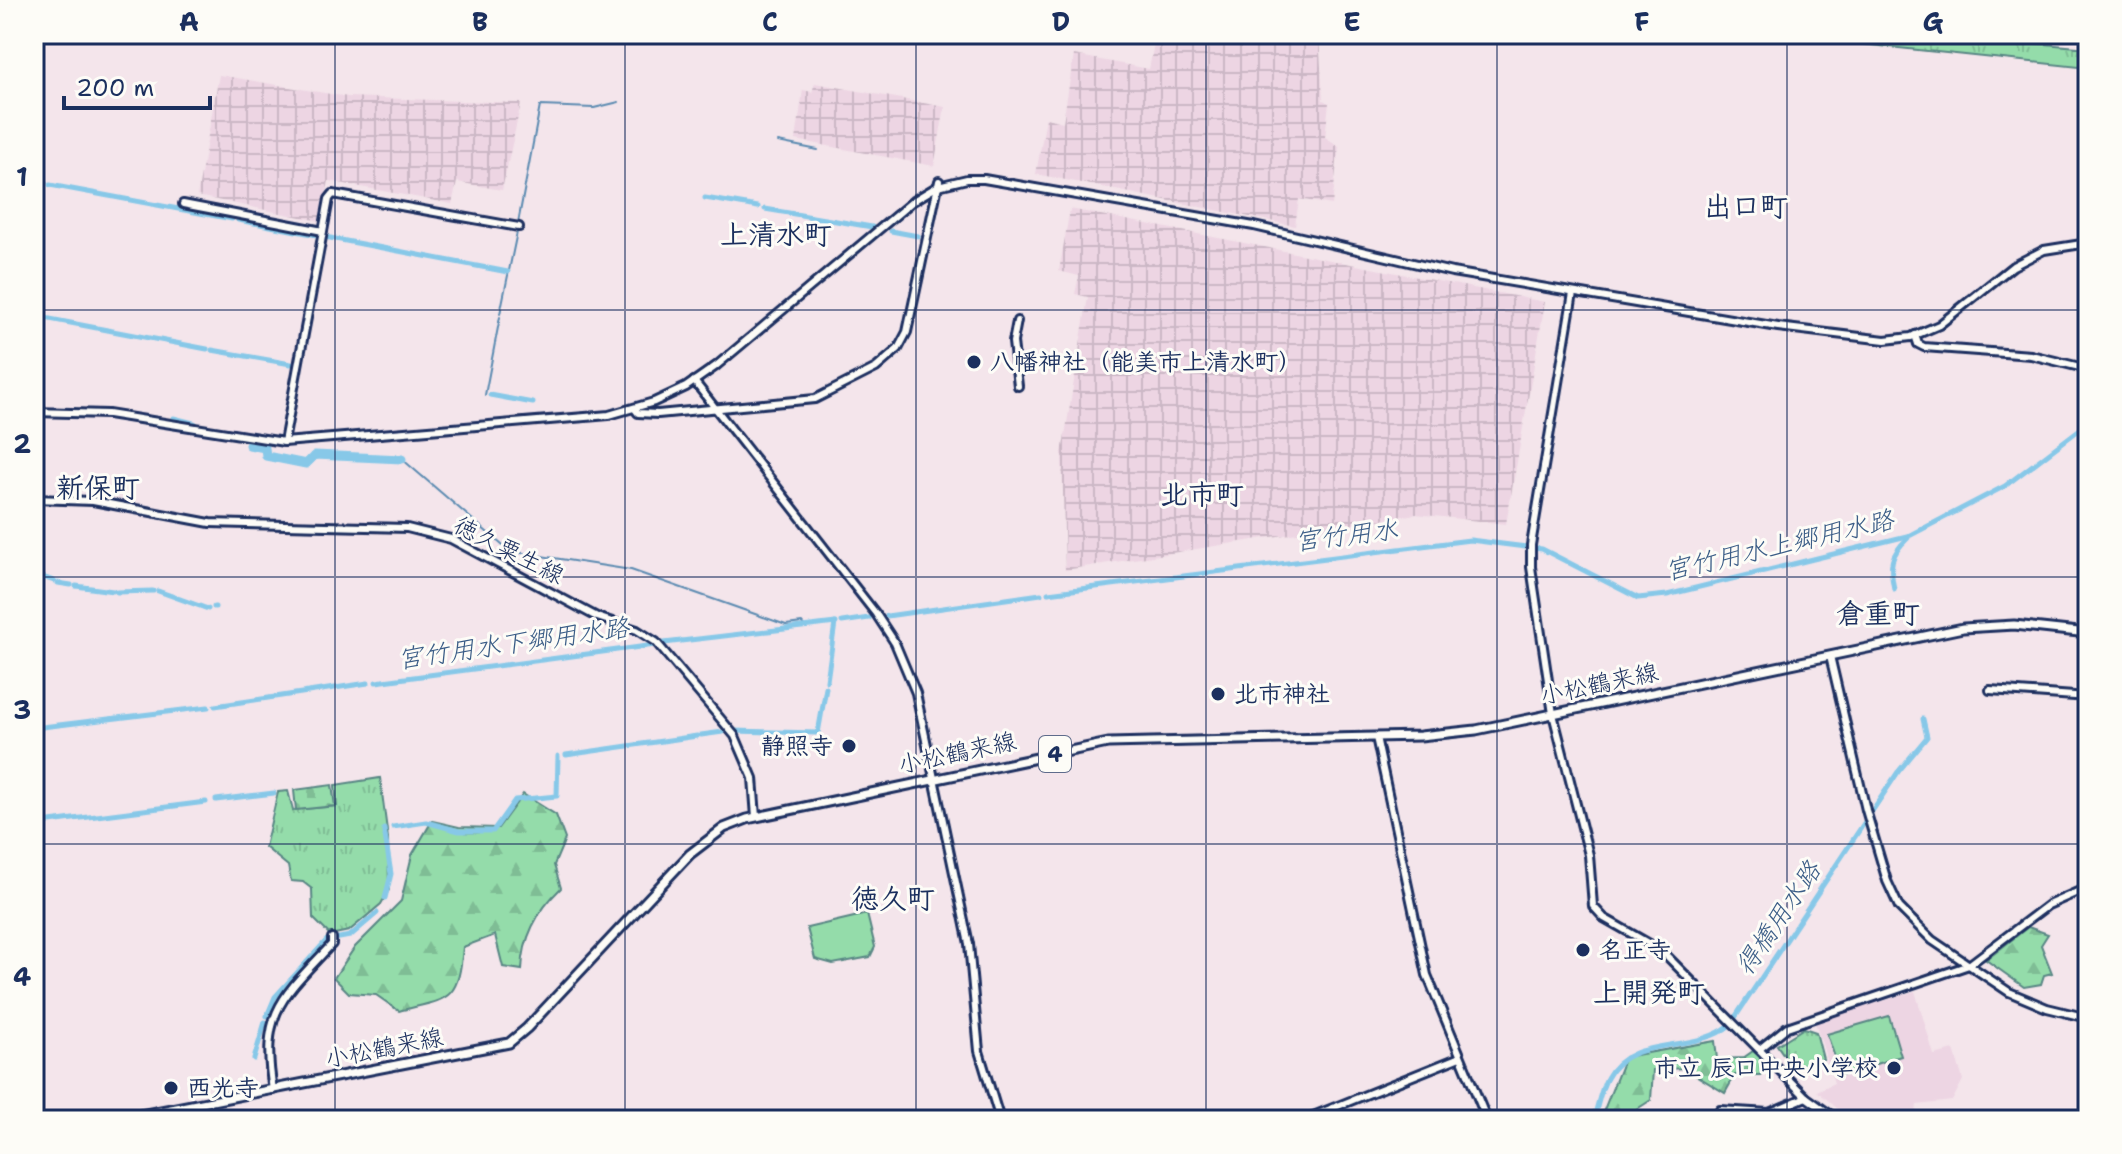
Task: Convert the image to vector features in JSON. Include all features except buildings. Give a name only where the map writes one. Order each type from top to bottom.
[{"type":"main road","name":"小松鶴来線","points":[[115,1120],[509,1043],[527,1028],[690,854],[724,828],[756,817],[1108,743],[1453,733],[1981,626],[2039,627],[2088,633]]},
{"type":"street","points":[[34,412],[118,415],[284,442],[535,424],[635,409],[694,381],[913,201],[939,184],[967,179],[1026,186],[1254,226],[1452,272],[1839,336],[1885,340],[1915,335],[1939,325],[2013,266],[2044,250],[2088,243]]},
{"type":"street","points":[[635,409],[644,414],[717,410],[815,399],[876,368],[893,354],[910,319],[939,184]]},
{"type":"street","points":[[284,442],[329,199],[340,193],[519,227]]},
{"type":"street","points":[[183,204],[323,231]]},
{"type":"street","points":[[1573,293],[1531,549],[1553,714],[1589,855],[1593,906],[1604,918],[1662,951],[1806,1097],[1838,1120]]},
{"type":"street","points":[[1017,321],[1013,342],[1018,386]]},
{"type":"street","points":[[1915,335],[1918,344],[1924,347],[2031,355],[2088,369]]},
{"type":"street","points":[[694,381],[895,643],[916,693],[971,957],[979,1051],[1000,1120]]},
{"type":"street","name":"徳久粟生線","points":[[34,499],[93,501],[210,523],[426,531],[451,539],[597,617],[637,630],[656,642],[735,736],[753,778],[756,817]]},
{"type":"street","points":[[1830,656],[1869,821],[1887,881],[1899,907],[1916,927],[2024,1001],[2088,1018]]},
{"type":"street","points":[[1990,690],[2088,697]]},
{"type":"street","points":[[1376,737],[1427,975],[1487,1120]]},
{"type":"street","points":[[1761,1048],[1787,1027],[1969,965],[2048,905],[2082,890]]},
{"type":"street","points":[[273,1090],[267,1047],[275,1012],[287,992],[332,944],[332,938]]},
{"type":"street","points":[[1303,1120],[1460,1057]]},
{"type":"street","points":[[1719,1120],[1720,1110],[1769,1113],[1806,1097]]},
{"type":"shaded area","points":[[1156,34],[1319,34],[1323,100],[1329,103],[1325,137],[1339,146],[1332,205],[1299,199],[1295,226],[1036,174],[1046,118],[1063,122],[1074,55],[1149,69]]},
{"type":"shaded area","points":[[219,75],[348,97],[521,103],[502,190],[457,182],[452,204],[329,181],[320,221],[197,196]]},
{"type":"shaded area","points":[[815,83],[945,107],[934,166],[796,140],[803,90],[812,92]]},
{"type":"shaded area","points":[[1070,209],[1545,302],[1506,524],[1416,514],[1065,570],[1062,453],[1088,297],[1075,294],[1079,276],[1059,271]]},
{"type":"shaded area","name":"市立 辰口中央小学校","points":[[1915,991],[1934,1055],[1954,1050],[1963,1080],[1952,1101],[1917,1105],[1915,1120],[1846,1116],[1817,1091],[1834,1083],[1815,1022]]},
{"type":"green space","points":[[1767,34],[1934,34],[2088,48],[2088,68]]},
{"type":"green space","points":[[380,778],[388,838],[389,890],[381,904],[349,931],[330,935],[313,918],[312,889],[303,882],[291,881],[288,866],[265,847],[278,792],[288,791],[293,810],[337,806],[335,785]]},
{"type":"green space","points":[[332,785],[335,806],[296,810],[294,790]]},
{"type":"green space","points":[[523,794],[556,815],[565,839],[554,865],[561,888],[545,905],[533,925],[525,946],[522,970],[503,967],[495,935],[463,947],[458,979],[448,995],[440,1000],[399,1011],[376,995],[349,993],[334,978],[355,947],[401,901],[412,855],[432,821],[459,827],[498,828]]},
{"type":"green space","points":[[867,914],[875,947],[870,957],[833,964],[815,959],[807,928]]},
{"type":"green space","points":[[2028,927],[2048,934],[2041,945],[2052,973],[2044,975],[2041,984],[2024,987],[1986,960]]},
{"type":"green space","points":[[1889,1016],[1901,1056],[1841,1075],[1827,1034]]},
{"type":"green space","points":[[1804,1028],[1816,1032],[1823,1059],[1793,1068],[1777,1045]]},
{"type":"green space","points":[[1715,1041],[1717,1059],[1743,1058],[1753,1051],[1760,1057],[1761,1075],[1735,1075],[1725,1093],[1684,1068],[1653,1070],[1651,1100],[1620,1120],[1600,1120],[1625,1057]]},
{"type":"waterway","points":[[518,223],[540,106],[594,108],[619,102]]},
{"type":"waterway","points":[[778,142],[818,150]]},
{"type":"waterway","points":[[34,181],[45,183]]},
{"type":"waterway","points":[[50,185],[232,219]]},
{"type":"waterway","points":[[705,198],[758,207]]},
{"type":"waterway","points":[[765,209],[872,227]]},
{"type":"waterway","points":[[238,220],[317,235]]},
{"type":"waterway","points":[[891,231],[918,236]]},
{"type":"waterway","points":[[500,314],[517,232]]},
{"type":"waterway","points":[[325,237],[508,272]]},
{"type":"waterway","points":[[34,316],[207,349]]},
{"type":"waterway","points":[[485,395],[500,317]]},
{"type":"waterway","points":[[212,350],[291,364]]},
{"type":"waterway","points":[[490,395],[533,403]]},
{"type":"waterway","points":[[174,420],[194,425]]},
{"type":"waterway","name":"宮竹用水","points":[[1048,593],[1470,540],[1542,549],[1638,598],[1667,595],[1911,535],[2005,486],[2088,423]]},
{"type":"waterway","points":[[249,445],[265,448],[266,456],[306,464],[315,455],[402,459]]},
{"type":"waterway","points":[[402,459],[509,551],[631,570],[786,625],[802,623],[806,628]]},
{"type":"waterway","name":"宮竹用水上郷用水路","points":[[1894,589],[1892,561],[1908,538]]},
{"type":"waterway","points":[[34,574],[54,581]]},
{"type":"waterway","points":[[58,583],[71,585]]},
{"type":"waterway","points":[[76,586],[113,591]]},
{"type":"waterway","points":[[117,592],[153,591]]},
{"type":"waterway","points":[[158,591],[208,609]]},
{"type":"waterway","name":"宮竹用水下郷用水路","points":[[887,616],[1041,594]]},
{"type":"waterway","name":"宮竹用水下郷用水路","points":[[842,622],[869,618]]},
{"type":"waterway","points":[[827,681],[835,623]]},
{"type":"waterway","name":"宮竹用水下郷用水路","points":[[664,643],[836,623]]},
{"type":"waterway","name":"宮竹用水下郷用水路","points":[[376,682],[655,645]]},
{"type":"waterway","name":"宮竹用水下郷用水路","points":[[215,706],[368,683]]},
{"type":"waterway","points":[[733,731],[818,733],[826,688]]},
{"type":"waterway","name":"宮竹用水下郷用水路","points":[[34,728],[208,707]]},
{"type":"waterway","name":"得橋用水路","points":[[1593,1120],[1607,1078],[1618,1064],[1647,1049],[1699,1040],[1730,1025],[1898,772],[1927,737],[1923,719]]},
{"type":"waterway","points":[[701,735],[723,732]]},
{"type":"waterway","points":[[566,755],[697,736]]},
{"type":"waterway","points":[[393,827],[426,822],[459,831],[493,831],[515,800],[557,796],[558,756]]},
{"type":"waterway","points":[[216,800],[274,793]]},
{"type":"waterway","points":[[34,824],[206,802]]},
{"type":"waterway","points":[[384,829],[391,874],[385,898]]},
{"type":"waterway","points":[[334,939],[350,936],[377,913]]},
{"type":"waterway","points":[[267,1016],[275,997],[327,940]]},
{"type":"waterway","points":[[254,1059],[265,1022]]},
{"type":"place","name":"八幡神社（能美市上清水町）","points":[[974,362]]},
{"type":"place","name":"北市神社","points":[[1218,694]]},
{"type":"place","name":"静照寺","points":[[849,746]]},
{"type":"place","name":"名正寺","points":[[1583,950]]},
{"type":"place","name":"市立 辰口中央小学校","points":[[1894,1068]]},
{"type":"place","name":"西光寺","points":[[171,1088]]},
{"type":"district","name":"出口町","points":[[1746,206]]},
{"type":"district","name":"上清水町","points":[[776,234]]},
{"type":"district","name":"新保町","points":[[98,487]]},
{"type":"district","name":"北市町","points":[[1202,494]]},
{"type":"district","name":"倉重町","points":[[1878,613]]},
{"type":"district","name":"徳久町","points":[[893,898]]},
{"type":"district","name":"上開発町","points":[[1649,992]]}]
